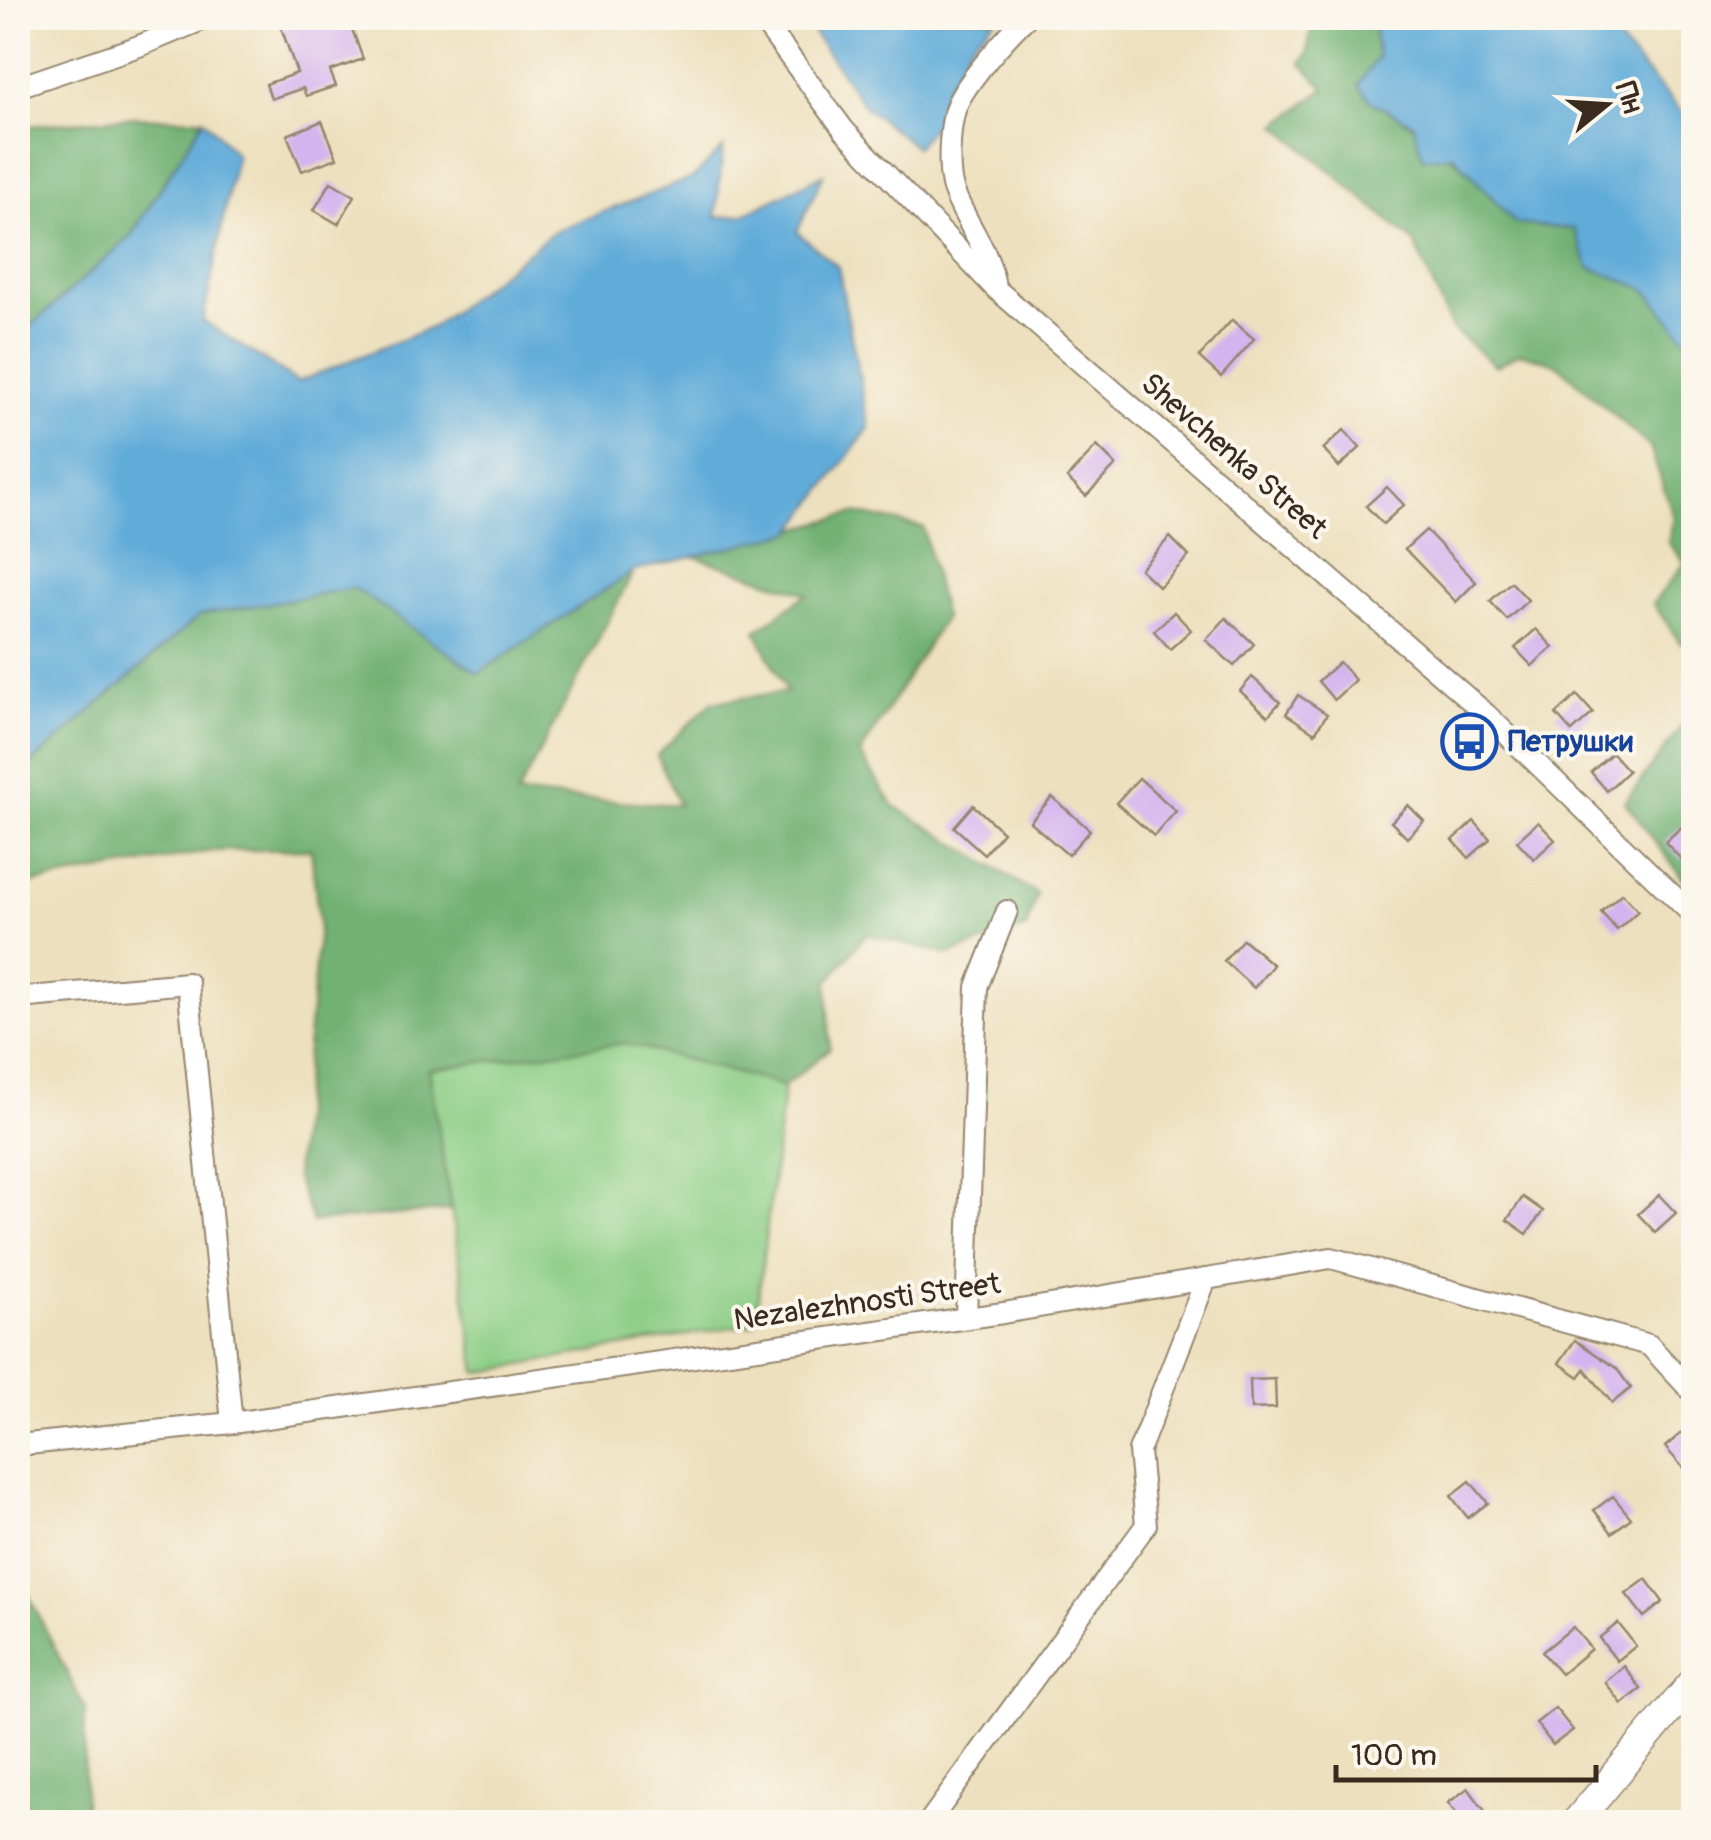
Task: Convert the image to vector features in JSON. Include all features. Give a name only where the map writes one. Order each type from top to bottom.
[{"type":"street","points":[[18,87],[207,18]]},
{"type":"street","name":"Shevchenka Street","points":[[761,18],[844,130],[995,288],[1486,714],[1694,916]]},
{"type":"street","points":[[995,288],[990,258],[952,190],[950,149],[958,104],[1009,34],[1026,18]]},
{"type":"street","points":[[966,1318],[978,987],[1007,911]]},
{"type":"street","points":[[18,998],[188,984],[232,1423]]},
{"type":"street","name":"Nezalezhnosti Street","points":[[18,1445],[232,1423],[966,1318],[1331,1258],[1649,1346],[1694,1394]]},
{"type":"street","points":[[928,1822],[1146,1524],[1140,1451],[1206,1279]]},
{"type":"street","points":[[1576,1822],[1694,1681]]},
{"type":"green space","points":[[1295,18],[1372,18],[1378,57],[1373,103],[1435,141],[1516,224],[1574,229],[1589,267],[1646,289],[1693,348],[1693,643],[1681,644],[1653,603],[1685,563],[1668,542],[1674,518],[1650,447],[1557,364],[1520,353],[1496,366],[1452,329],[1414,242],[1277,125],[1325,89],[1301,63],[1307,54],[1312,24]]},
{"type":"green space","points":[[133,117],[204,119],[131,235],[18,338],[18,127]]},
{"type":"green space","points":[[855,513],[923,527],[944,618],[860,754],[893,805],[1037,894],[1026,928],[948,955],[866,934],[828,982],[830,1049],[784,1086],[625,1043],[429,1069],[451,1210],[312,1222],[295,1175],[319,925],[311,849],[212,851],[18,886],[18,775],[200,615],[354,588],[478,673],[634,571],[517,795],[679,805],[657,755],[712,702],[787,692],[756,631],[807,594],[693,556]]},
{"type":"green space","points":[[1693,711],[1693,865],[1684,880],[1625,802]]},
{"type":"green space","points":[[625,1043],[784,1086],[755,1323],[477,1373],[429,1069]]},
{"type":"green space","points":[[18,1574],[85,1709],[84,1822],[18,1822]]},
{"type":"water","points":[[803,18],[997,18],[973,41],[943,93],[950,106],[916,147],[865,107]]},
{"type":"water","points":[[1372,18],[1598,18],[1693,125],[1693,348],[1646,289],[1589,267],[1574,229],[1516,224],[1454,155],[1423,158],[1413,123],[1373,103],[1358,85],[1378,57]]},
{"type":"water","points":[[204,119],[236,155],[203,321],[298,382],[433,327],[556,230],[693,178],[723,148],[716,217],[742,215],[823,175],[797,232],[838,267],[869,428],[792,532],[634,571],[478,673],[354,588],[200,615],[18,775],[18,338],[131,236]]},
{"type":"building","points":[[308,18],[348,18],[363,59],[330,71],[336,86],[306,96],[303,88],[271,99],[266,84],[297,73],[281,27]]},
{"type":"building","points":[[322,121],[337,158],[302,171],[287,135]]},
{"type":"building","points":[[331,182],[355,196],[338,224],[314,210]]},
{"type":"building","points":[[1232,320],[1254,339],[1221,377],[1199,357]]},
{"type":"building","points":[[1344,430],[1360,448],[1339,467],[1323,449]]},
{"type":"building","points":[[1097,446],[1116,465],[1086,496],[1067,478]]},
{"type":"building","points":[[1387,487],[1404,505],[1383,524],[1366,506]]},
{"type":"building","points":[[1426,530],[1476,582],[1456,602],[1405,549]]},
{"type":"building","points":[[1170,537],[1189,556],[1159,587],[1140,569]]},
{"type":"building","points":[[1511,582],[1528,600],[1507,620],[1490,601]]},
{"type":"building","points":[[1174,612],[1191,630],[1170,649],[1154,631]]},
{"type":"building","points":[[1226,618],[1254,644],[1234,666],[1206,640]]},
{"type":"building","points":[[1536,629],[1553,647],[1532,666],[1515,648]]},
{"type":"building","points":[[1339,662],[1355,680],[1334,700],[1318,681]]},
{"type":"building","points":[[1252,677],[1280,702],[1268,716],[1240,691]]},
{"type":"building","points":[[1298,695],[1327,714],[1315,733],[1286,714]]},
{"type":"building","points":[[1577,695],[1593,713],[1572,732],[1556,714]]},
{"type":"building","points":[[1612,753],[1628,771],[1607,791],[1591,772]]},
{"type":"building","points":[[1139,778],[1176,811],[1154,836],[1116,803]]},
{"type":"building","points":[[1052,797],[1090,830],[1068,855],[1030,822]]},
{"type":"building","points":[[973,805],[1003,832],[984,854],[954,827]]},
{"type":"building","points":[[1408,805],[1424,821],[1407,838],[1391,822]]},
{"type":"building","points":[[1474,821],[1490,839],[1469,858],[1453,840]]},
{"type":"building","points":[[1538,822],[1555,840],[1534,859],[1517,841]]},
{"type":"building","points":[[1686,823],[1694,831],[1694,850],[1682,860],[1665,842]]},
{"type":"building","points":[[1622,893],[1638,911],[1617,930],[1601,912]]},
{"type":"building","points":[[1243,939],[1273,965],[1254,988],[1224,961]]},
{"type":"building","points":[[1659,1195],[1676,1213],[1655,1232],[1638,1214]]},
{"type":"building","points":[[1523,1197],[1543,1211],[1527,1234],[1507,1220]]},
{"type":"building","points":[[1575,1340],[1616,1368],[1631,1388],[1612,1403],[1585,1369],[1579,1377],[1559,1363]]},
{"type":"building","points":[[1275,1379],[1276,1408],[1251,1409],[1250,1380]]},
{"type":"building","points":[[1694,1422],[1694,1462],[1685,1470],[1665,1447]]},
{"type":"building","points":[[1470,1481],[1488,1503],[1468,1518],[1451,1496]]},
{"type":"building","points":[[1613,1496],[1631,1518],[1612,1533],[1594,1510]]},
{"type":"building","points":[[1646,1579],[1663,1602],[1644,1617],[1626,1594]]},
{"type":"building","points":[[1618,1623],[1636,1646],[1617,1661],[1599,1638]]},
{"type":"building","points":[[1573,1627],[1591,1649],[1561,1674],[1542,1652]]},
{"type":"building","points":[[1624,1666],[1641,1689],[1622,1704],[1605,1682]]},
{"type":"building","points":[[1555,1708],[1573,1730],[1553,1745],[1536,1723]]},
{"type":"building","points":[[1468,1788],[1485,1811],[1470,1822],[1463,1822],[1448,1803]]},
{"type":"place","name":"Петрушки","points":[[1469,741]]}]
